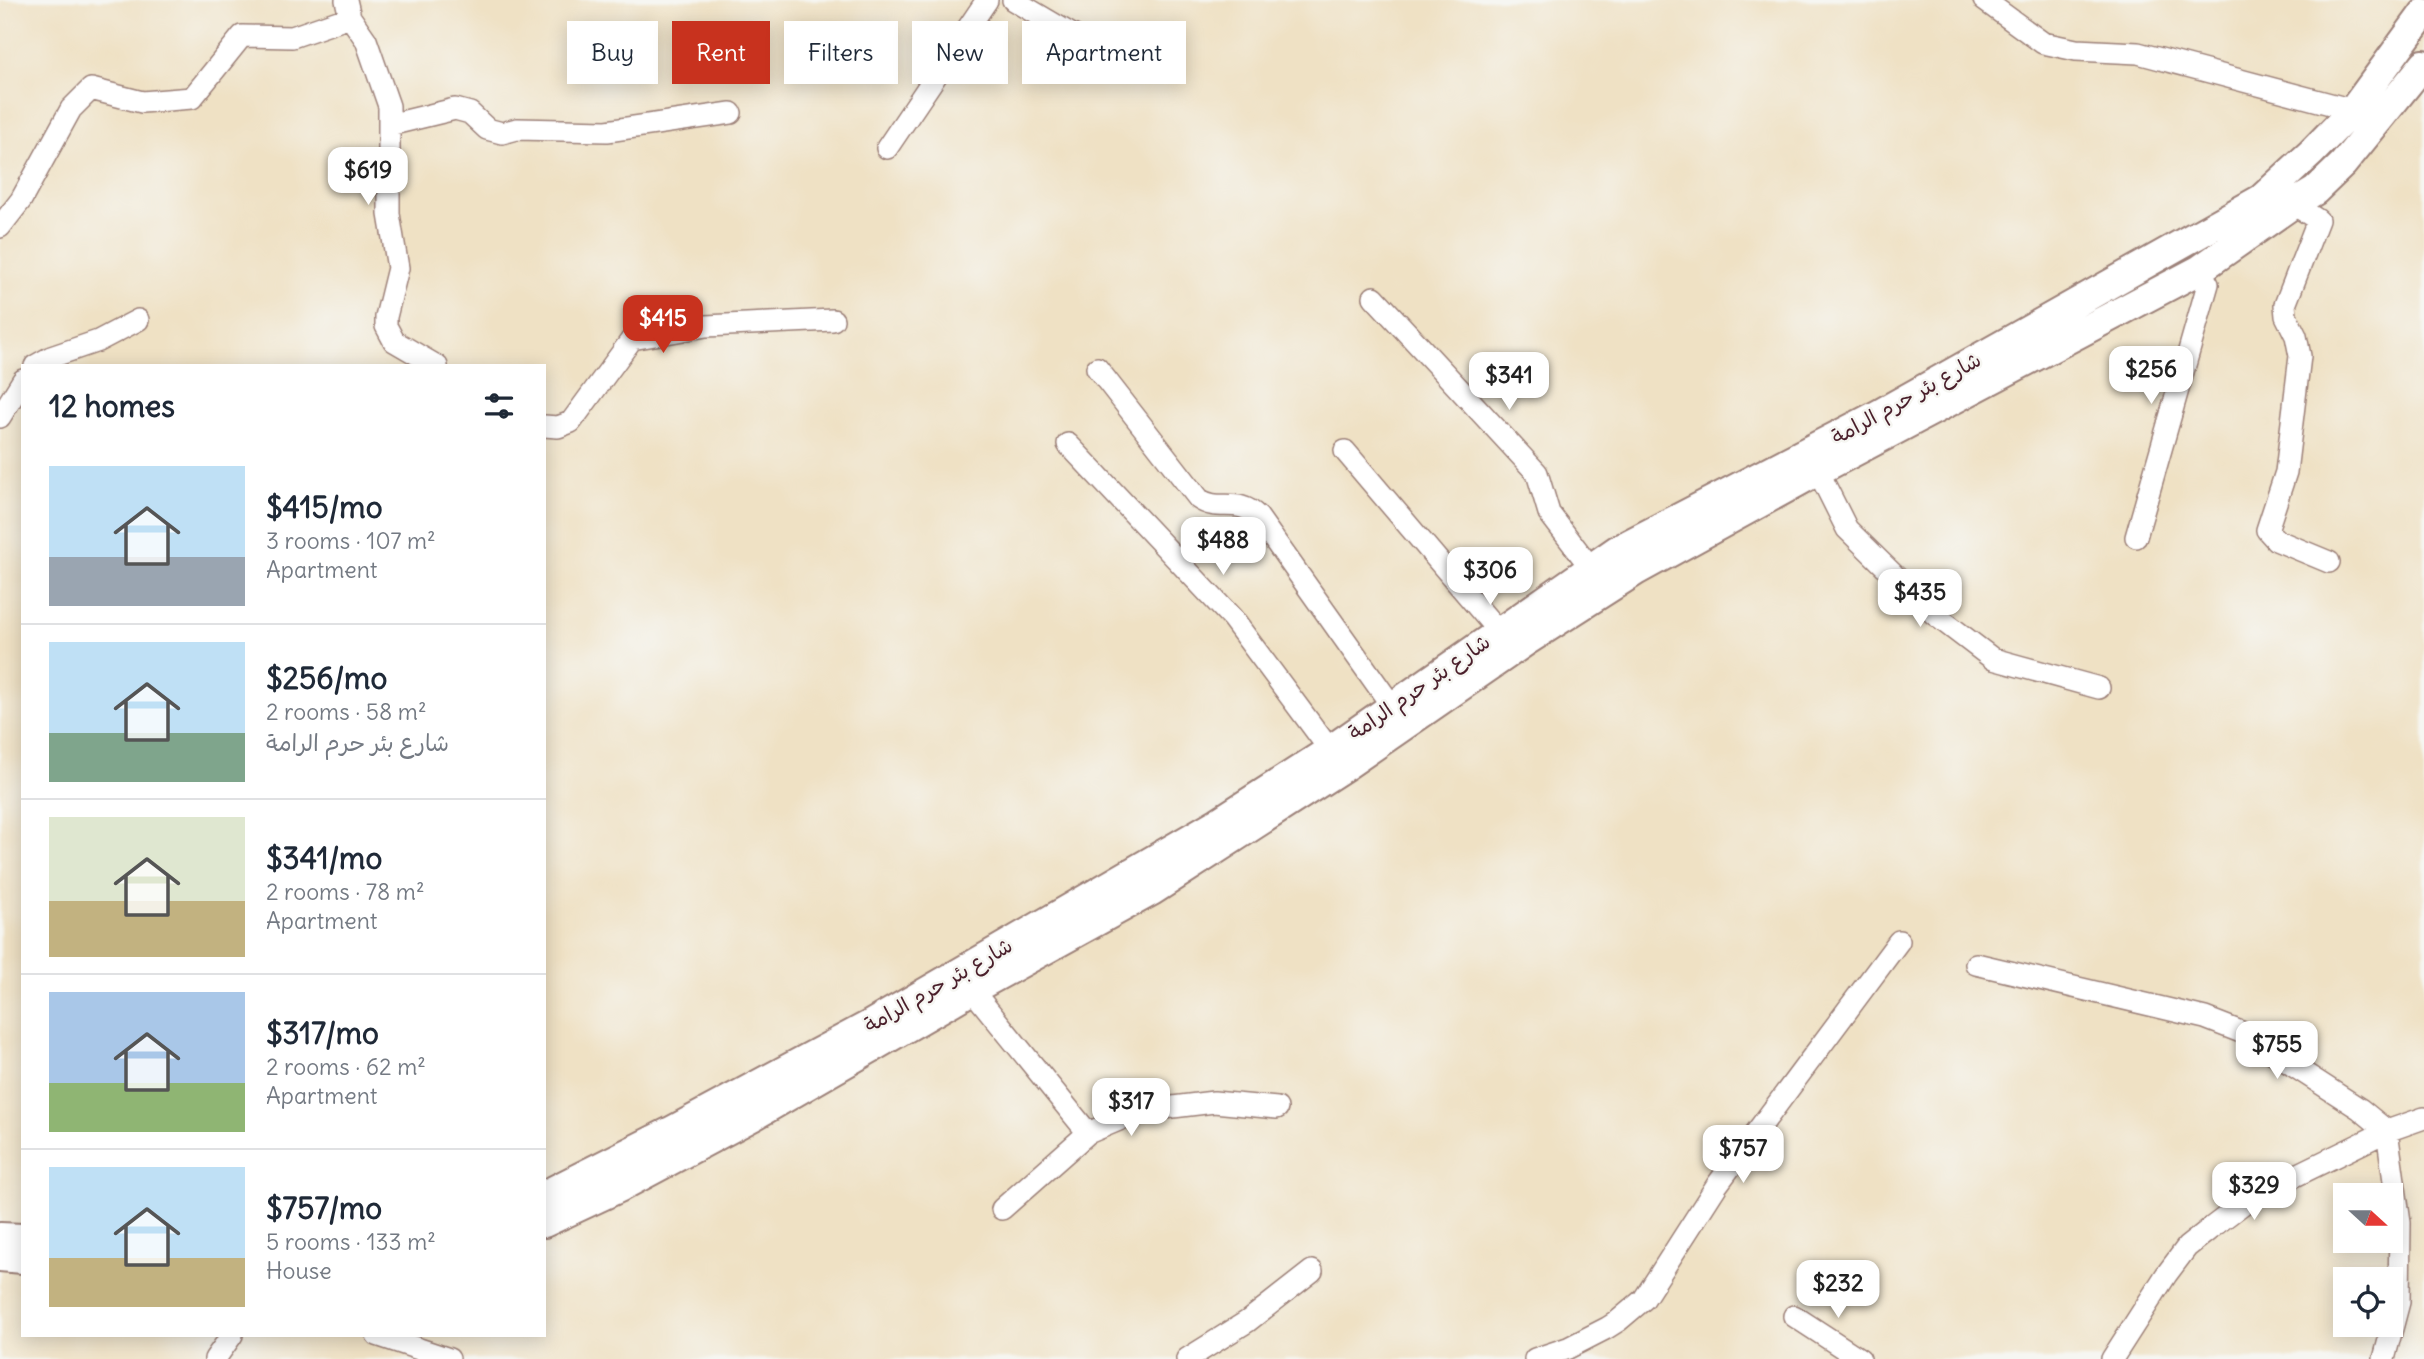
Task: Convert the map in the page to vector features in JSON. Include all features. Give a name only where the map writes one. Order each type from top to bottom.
[{"type":"main road","name":"شارع بئر حرم الرامة","points":[[546,1194],[671,1131],[869,1025],[1218,822],[1330,750],[1617,550],[1879,414],[2261,199],[2353,110],[2424,13]]},
{"type":"main road","name":"شارع بئر حرم الرامة","points":[[546,1222],[754,1116],[972,990],[1152,891],[1336,773],[1525,642],[1636,571],[1818,471],[2199,270],[2315,191],[2419,81]]},
{"type":"main road","points":[[0,1237],[21,1238]]},
{"type":"main road","points":[[0,1257],[21,1259]]},
{"type":"street","points":[[887,148],[987,0]]},
{"type":"street","points":[[1013,0],[1049,21]]},
{"type":"street","points":[[1984,0],[2043,43],[2076,50],[2138,53],[2353,110]]},
{"type":"street","points":[[0,227],[20,200],[71,108],[91,89],[142,102],[192,98],[242,36],[292,37],[348,8],[366,40],[389,106],[389,214],[398,268],[386,326],[394,341],[434,364]]},
{"type":"street","points":[[389,125],[455,109],[470,113],[487,129],[502,133],[517,129],[607,131],[731,113]]},
{"type":"street","points":[[2294,204],[2318,220],[2286,305],[2286,316],[2299,345],[2299,358],[2286,472],[2267,530],[2276,540],[2329,562]]},
{"type":"street","points":[[2136,537],[2208,284],[2199,270]]},
{"type":"street","points":[[1374,297],[1537,473],[1549,513],[1591,568]]},
{"type":"street","points":[[39,364],[98,341],[138,320]]},
{"type":"street","points":[[546,426],[558,428],[571,422],[632,339],[706,326],[832,320]]},
{"type":"street","points":[[1097,368],[1199,499],[1212,506],[1233,504],[1244,507],[1258,517],[1392,706]]},
{"type":"street","points":[[0,418],[21,383]]},
{"type":"street","points":[[1069,444],[1232,618],[1330,750]]},
{"type":"street","points":[[1345,451],[1498,631]]},
{"type":"street","points":[[1818,471],[1846,528],[1944,622],[1993,659],[2099,688]]},
{"type":"street","points":[[1535,1359],[1567,1348],[1607,1328],[1644,1298],[1717,1185],[1899,942]]},
{"type":"street","points":[[1976,964],[2205,1018],[2241,1032],[2360,1109],[2386,1131],[2400,1223],[2399,1302],[2384,1359]]},
{"type":"street","points":[[972,990],[1088,1133]]},
{"type":"street","points":[[1002,1209],[1088,1133],[1140,1111],[1214,1102],[1277,1108]]},
{"type":"street","points":[[2112,1359],[2187,1247],[2252,1197],[2386,1131],[2424,1118]]},
{"type":"street","points":[[1187,1359],[1248,1321],[1312,1271]]},
{"type":"street","points":[[1794,1317],[1860,1359]]},
{"type":"street","points":[[215,1359],[231,1337]]},
{"type":"street","points":[[383,1337],[449,1359]]}]
